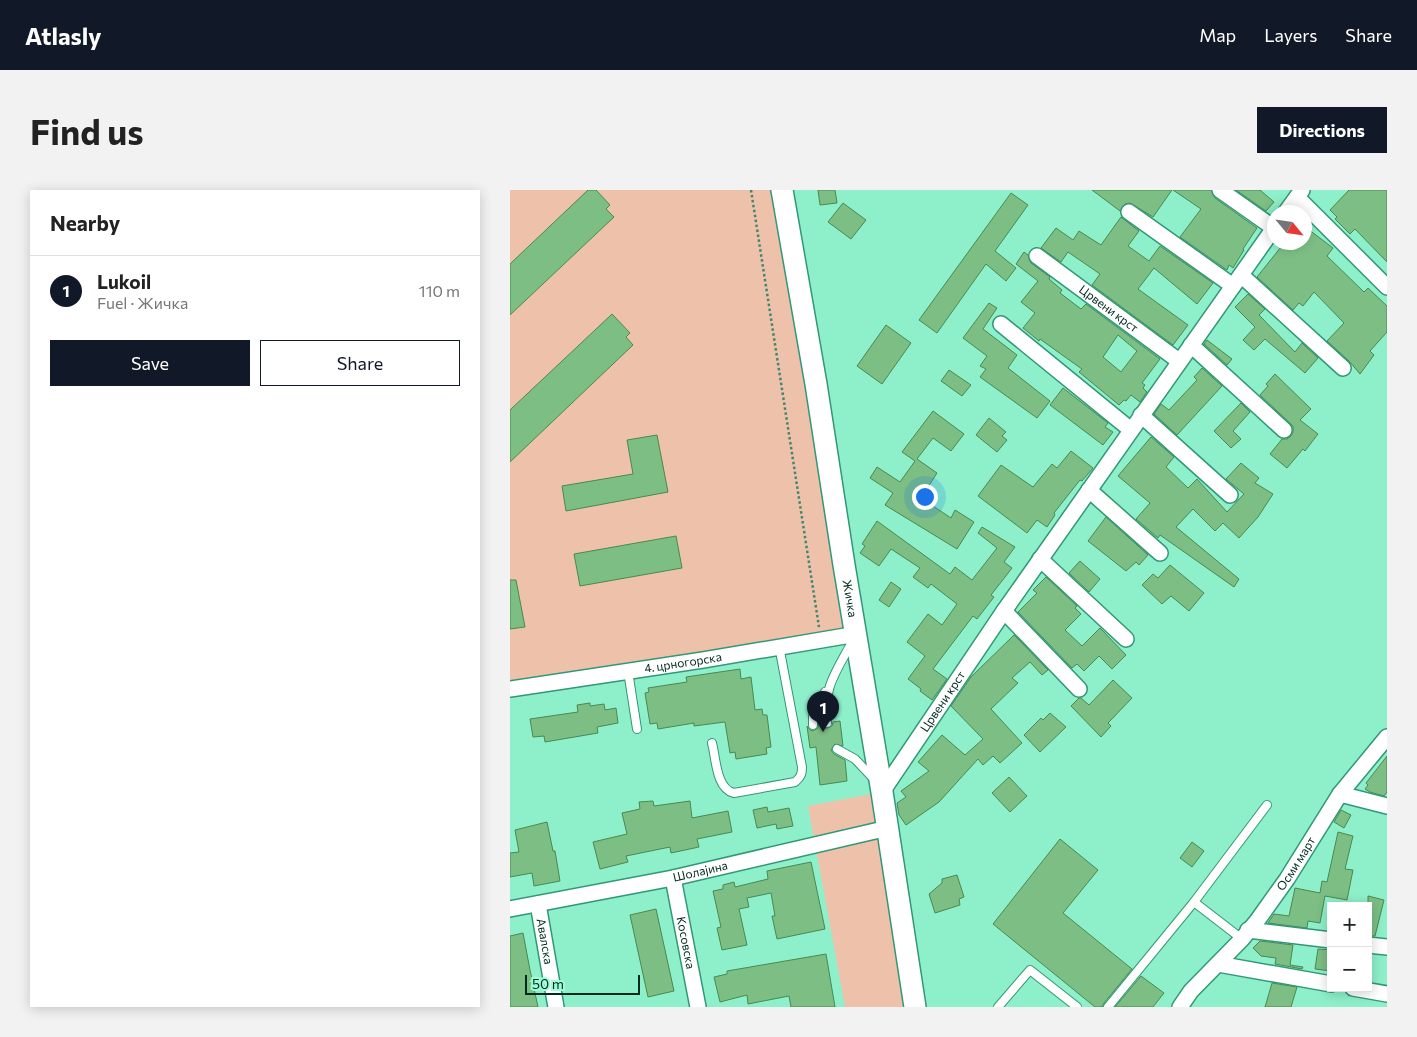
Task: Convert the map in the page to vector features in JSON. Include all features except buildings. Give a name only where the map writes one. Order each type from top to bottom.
[{"type":"main road","name":"Жичка","points":[[782,190],[816,384],[916,1007]]},
{"type":"street","name":"Црвени крст","points":[[1220,190],[1267,223]]},
{"type":"street","points":[[1291,205],[1300,194],[1387,287]]},
{"type":"street","points":[[1129,212],[1237,280],[1343,368]]},
{"type":"street","name":"Црвени крст","points":[[882,792],[1040,559],[1267,238]]},
{"type":"street","name":"Црвени крст","points":[[1037,256],[1179,361]]},
{"type":"street","points":[[1001,324],[1131,430]]},
{"type":"street","points":[[1191,344],[1284,430]]},
{"type":"street","points":[[1141,415],[1230,495]]},
{"type":"street","points":[[1089,490],[1160,553]]},
{"type":"street","points":[[1040,559],[1126,639]]},
{"type":"street","points":[[1004,611],[1079,689]]},
{"type":"street","name":"4. црногорска","points":[[510,689],[856,634]]},
{"type":"street","name":"Осми март","points":[[1180,1007],[1191,991],[1245,935],[1287,879],[1340,794],[1387,737]]},
{"type":"street","points":[[1340,794],[1387,806]]},
{"type":"street","name":"Шолајина","points":[[510,909],[673,878],[888,828]]},
{"type":"street","name":"Косовска","points":[[673,878],[698,1007]]},
{"type":"street","name":"Авалска","points":[[538,904],[556,1007]]},
{"type":"street","points":[[1245,935],[1327,940]]},
{"type":"street","points":[[1372,945],[1387,947]]},
{"type":"street","points":[[1218,964],[1327,983]]},
{"type":"street","points":[[1372,991],[1387,994]]},
{"type":"lane","points":[[813,725],[813,716],[856,634]]},
{"type":"lane","points":[[712,743],[721,784],[730,792],[734,793],[795,782],[800,778],[802,767],[779,646]]},
{"type":"lane","points":[[628,671],[637,729]]},
{"type":"lane","points":[[827,723],[825,706],[829,684]]},
{"type":"lane","points":[[837,750],[849,754],[874,779],[882,792]]},
{"type":"lane","points":[[1108,1007],[1194,902],[1267,805]]},
{"type":"lane","points":[[1194,902],[1245,935]]},
{"type":"lane","points":[[998,1007],[1030,970],[1077,1007]]},
{"type":"path","points":[[751,190],[821,640]]},
{"type":"shaded area","points":[[510,190],[782,190],[857,634],[510,689]]},
{"type":"shaded area","points":[[882,792],[915,1007],[845,1007],[808,806]]},
{"type":"place","name":"Lukoil","points":[[823,732]]}]
